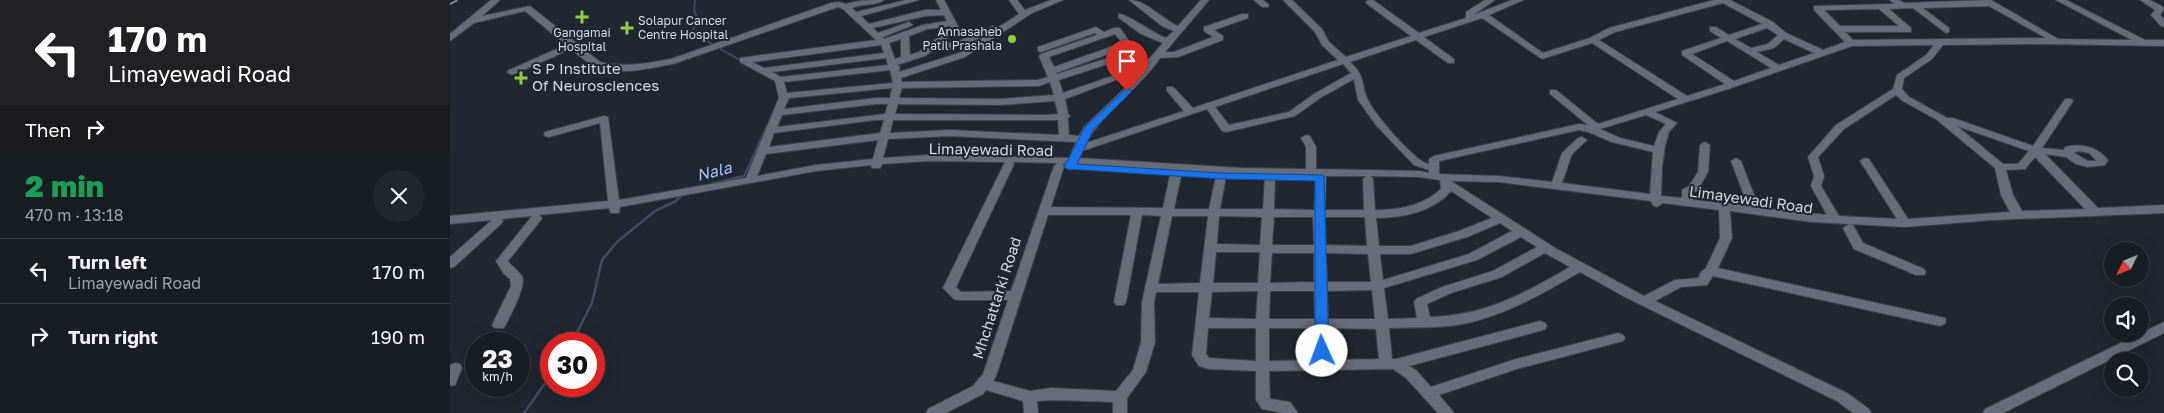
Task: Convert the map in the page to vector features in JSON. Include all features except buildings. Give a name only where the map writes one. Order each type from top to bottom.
[{"type":"street","points":[[450,38],[496,0]]},
{"type":"street","points":[[470,21],[524,4],[597,64],[614,68],[661,64],[724,44],[810,12],[844,4],[858,2],[866,4],[880,0]]},
{"type":"street","points":[[853,15],[872,12],[915,0]]},
{"type":"street","points":[[940,0],[955,28],[932,48],[906,60],[894,69],[779,80],[744,60],[905,36],[949,17]]},
{"type":"street","points":[[1013,0],[1024,14]]},
{"type":"street","points":[[784,96],[894,69],[962,55],[1024,14],[1059,0]]},
{"type":"street","points":[[1133,0],[1165,24],[1180,30]]},
{"type":"street","name":"Mhchattarki Road","points":[[933,413],[978,390],[988,376],[1043,211],[1088,129],[1157,58],[1205,0]]},
{"type":"street","points":[[1287,0],[1319,31],[1320,37],[1356,74],[1363,101],[1416,162],[1425,166],[1546,247],[1579,266],[1644,301],[1842,397],[1864,413]]},
{"type":"street","points":[[1470,19],[1469,14],[1491,0]]},
{"type":"street","points":[[762,151],[884,136],[949,133],[1064,138],[1080,144],[1210,106],[1483,15],[1519,0]]},
{"type":"street","points":[[1483,15],[1542,56],[1594,40],[1612,30],[1724,0],[1770,24],[1783,35],[1822,53]]},
{"type":"street","points":[[1894,0],[1902,6]]},
{"type":"street","points":[[2060,0],[2144,43]]},
{"type":"street","points":[[2144,0],[2160,8],[2155,15],[2164,24]]},
{"type":"street","points":[[1370,2],[1451,61]]},
{"type":"street","points":[[1852,42],[1817,8],[1987,2],[2057,41]]},
{"type":"street","points":[[844,4],[853,15],[880,39],[894,69],[893,101],[877,164]]},
{"type":"street","points":[[1881,6],[1922,42]]},
{"type":"street","points":[[1915,6],[1946,30]]},
{"type":"street","points":[[866,27],[924,13],[949,17]]},
{"type":"street","points":[[1122,16],[1142,31],[1163,41],[1170,42]]},
{"type":"street","points":[[1064,138],[1065,116],[1053,76],[1044,56],[1117,30],[1133,53],[1145,63],[1157,58],[1175,56],[1220,38],[1207,29],[1245,16]]},
{"type":"street","points":[[880,39],[903,26],[949,17]]},
{"type":"street","points":[[1732,84],[1685,53],[1770,24]]},
{"type":"street","points":[[932,48],[937,50],[996,28],[1003,29]]},
{"type":"street","points":[[1838,29],[1907,28]]},
{"type":"street","points":[[1713,29],[1778,68]]},
{"type":"street","points":[[1041,49],[1096,30],[1103,36]]},
{"type":"street","points":[[1749,51],[1771,46],[1783,35]]},
{"type":"street","points":[[905,36],[906,60]]},
{"type":"street","points":[[1594,40],[1685,99]]},
{"type":"street","points":[[1043,211],[1319,215],[1387,214],[1417,208],[1440,196],[1446,190],[1434,159],[1580,127],[1594,128],[1732,84],[1852,42],[2057,41],[2164,43]]},
{"type":"street","points":[[1836,220],[1816,186],[1819,176],[1813,157],[1840,127],[1897,90],[1900,77],[1929,56],[1941,42]]},
{"type":"street","points":[[1053,76],[1128,44]]},
{"type":"street","points":[[512,72],[573,45]]},
{"type":"street","points":[[761,71],[894,69],[1019,85],[1133,53]]},
{"type":"street","points":[[1210,106],[1226,128],[1292,114],[1317,96],[1356,74]]},
{"type":"street","points":[[777,113],[876,101],[1000,102],[1059,98],[1124,75]]},
{"type":"street","points":[[750,180],[784,96],[779,80]]},
{"type":"street","points":[[1170,89],[1191,112]]},
{"type":"street","points":[[1897,90],[1906,99],[1940,117],[1966,136],[2000,167],[2007,195],[2020,218]]},
{"type":"street","points":[[1553,92],[1594,128],[1616,140],[1660,151]]},
{"type":"street","points":[[2000,167],[2021,167],[2035,150],[2050,125],[2068,101]]},
{"type":"street","points":[[1645,112],[1672,123],[1663,133],[1655,174],[1656,200]]},
{"type":"street","points":[[770,131],[889,117],[1045,118],[1065,116]]},
{"type":"street","points":[[1940,117],[2035,150],[2070,154]]},
{"type":"street","points":[[549,134],[604,119],[614,207]]},
{"type":"street","points":[[1306,138],[1311,147],[1316,175],[1319,215],[1322,365]]},
{"type":"street","points":[[1556,185],[1567,153],[1582,140]]},
{"type":"street","points":[[1688,201],[1688,190],[1693,189],[1703,172],[1705,145]]},
{"type":"street","points":[[2035,150],[2094,211]]},
{"type":"street","name":"Limayewadi Road","points":[[877,164],[965,158],[1176,171],[1316,175],[1368,179],[1420,180],[1440,176]]},
{"type":"street","points":[[1736,161],[1755,210]]},
{"type":"street","points":[[1865,161],[1905,222]]},
{"type":"street","points":[[689,196],[750,180],[816,168],[877,164]]},
{"type":"street","points":[[450,225],[536,218],[662,201],[803,175],[877,164]]},
{"type":"street","name":"Limayewadi Road","points":[[877,164],[1067,165]]},
{"type":"street","points":[[1008,164],[949,288],[958,296],[1016,296]]},
{"type":"street","points":[[1120,413],[1120,396],[1139,372],[1148,342],[1148,302],[1176,171]]},
{"type":"street","name":"Limayewadi Road","points":[[1176,171],[1221,176],[1270,177],[1419,174],[1656,200],[1688,201],[1836,220],[1905,222],[2020,218]]},
{"type":"street","points":[[1221,176],[1214,214],[1199,355],[1204,362],[1263,366],[1391,364],[1540,326]]},
{"type":"street","points":[[1270,177],[1266,214],[1262,324],[1264,402],[1285,406],[1291,413]]},
{"type":"street","points":[[1368,179],[1381,324],[1391,364],[1411,374],[1447,413]]},
{"type":"street","name":"Limayewadi Road","points":[[1476,179],[1499,179],[1556,185],[1724,212],[1849,228],[1931,228],[2020,218]]},
{"type":"street","points":[[450,220],[614,207]]},
{"type":"street","points":[[2020,218],[2094,211],[2164,210]]},
{"type":"street","points":[[1120,302],[1137,212]]},
{"type":"street","points":[[1644,301],[1679,283],[1703,282],[1706,275],[1711,271],[1726,238],[1724,212]]},
{"type":"street","points":[[2020,218],[2164,216]]},
{"type":"street","points":[[499,325],[518,286],[516,277],[508,271],[502,261],[536,218]]},
{"type":"street","points":[[1211,248],[1411,250],[1463,234],[1502,218]]},
{"type":"street","points":[[450,264],[497,221]]},
{"type":"street","points":[[1849,228],[1858,246],[1920,272]]},
{"type":"street","points":[[1151,288],[1377,286],[1473,257],[1522,231]]},
{"type":"street","points":[[1425,323],[1420,302],[1438,290],[1488,278],[1510,269],[1546,247]]},
{"type":"street","points":[[1203,323],[1381,324],[1425,323],[1474,317],[1522,300],[1579,266]]},
{"type":"street","points":[[1711,271],[1940,321]]},
{"type":"street","points":[[1990,413],[2164,327]]},
{"type":"street","points":[[1430,393],[1516,364],[1618,338]]},
{"type":"street","points":[[982,384],[1030,397],[1051,394],[1120,396]]},
{"type":"street","points":[[1030,397],[1031,413]]},
{"type":"waterway","name":"Nala","points":[[695,0],[694,11],[698,20],[692,32],[743,62]]},
{"type":"waterway","name":"Nala","points":[[734,178],[744,176],[778,102]]},
{"type":"waterway","name":"Nala","points":[[711,184],[740,177]]},
{"type":"waterway","name":"Nala","points":[[577,332],[592,303],[602,260],[617,242],[655,211],[676,201],[683,194]]},
{"type":"waterway","name":"Nala","points":[[524,413],[540,390]]},
{"type":"railway","points":[[450,4],[458,0]]},
{"type":"place","name":"Gangamai Hospital","points":[[582,17]]},
{"type":"place","name":"Solapur Cancer Centre Hospital","points":[[627,28]]},
{"type":"place","name":"Annasaheb Patil Prashala","points":[[1012,39]]},
{"type":"place","name":"S P Institute Of Neurosciences","points":[[521,78]]},
{"type":"route","points":[[1127,91],[1088,129],[1070,167],[1221,176],[1321,178],[1319,215],[1322,351]]}]
